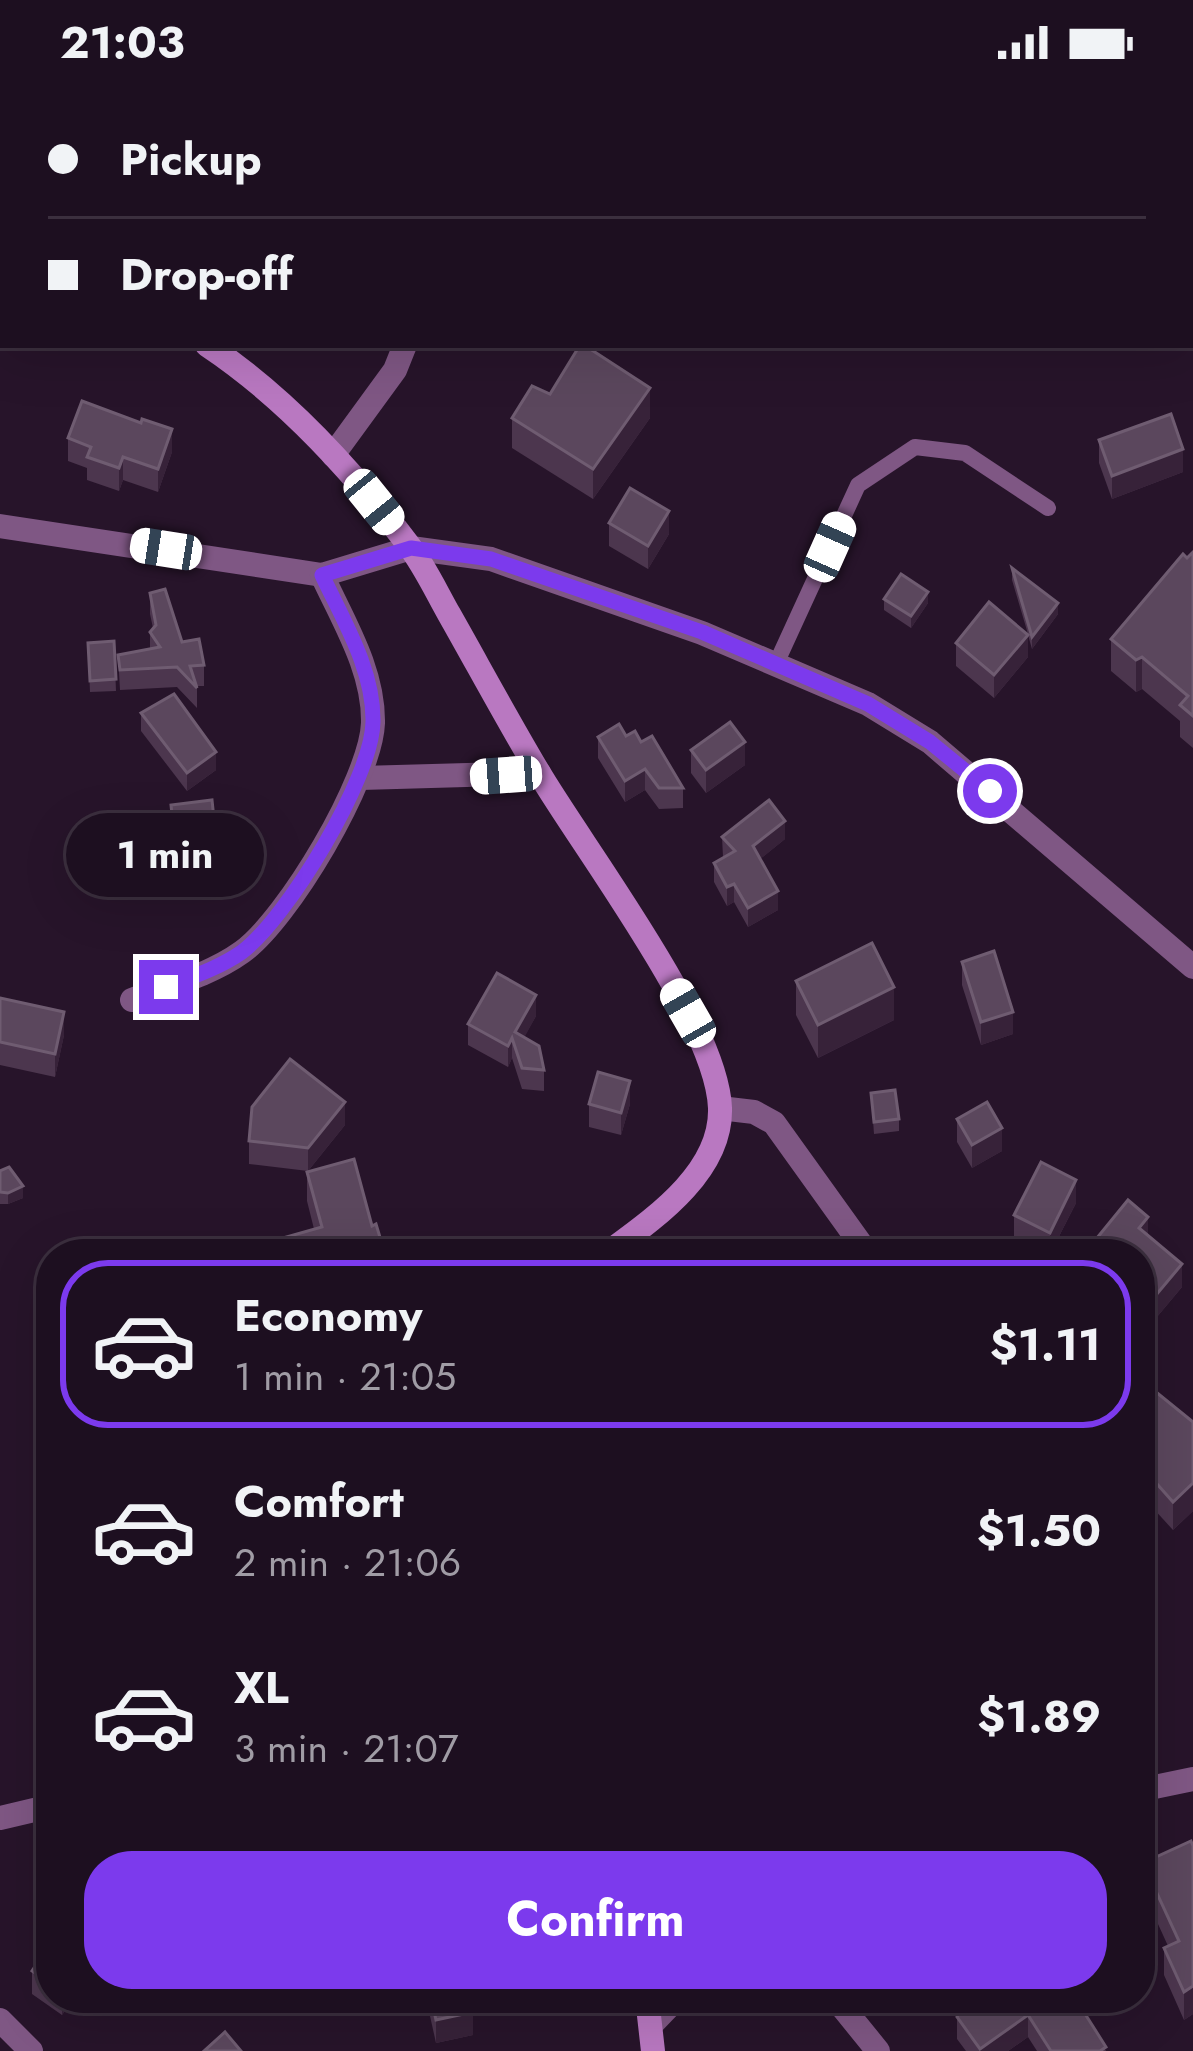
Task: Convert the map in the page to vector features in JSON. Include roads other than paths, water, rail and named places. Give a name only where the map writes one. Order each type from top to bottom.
[{"type":"street","points":[[211,348],[297,416],[411,548],[539,773],[688,1013],[712,1069],[720,1108],[718,1134],[685,1187],[627,1239]]},
{"type":"street","points":[[333,455],[394,370],[404,348]]},
{"type":"street","points":[[0,526],[322,575],[411,548],[491,559],[702,632],[868,704],[930,742],[1193,968]]},
{"type":"street","points":[[131,1000],[212,968],[253,941],[292,895],[361,778],[373,725],[370,693],[322,575]]},
{"type":"street","points":[[361,778],[539,773]]},
{"type":"street","points":[[720,1108],[754,1112],[774,1123],[857,1239]]},
{"type":"street","points":[[1155,1787],[1193,1780]]},
{"type":"street","points":[[0,1818],[36,1810]]},
{"type":"street","points":[[847,2013],[878,2051]]},
{"type":"street","points":[[0,2020],[31,2051]]},
{"type":"lane","points":[[775,666],[858,484],[915,448],[965,453],[1048,508]]}]
